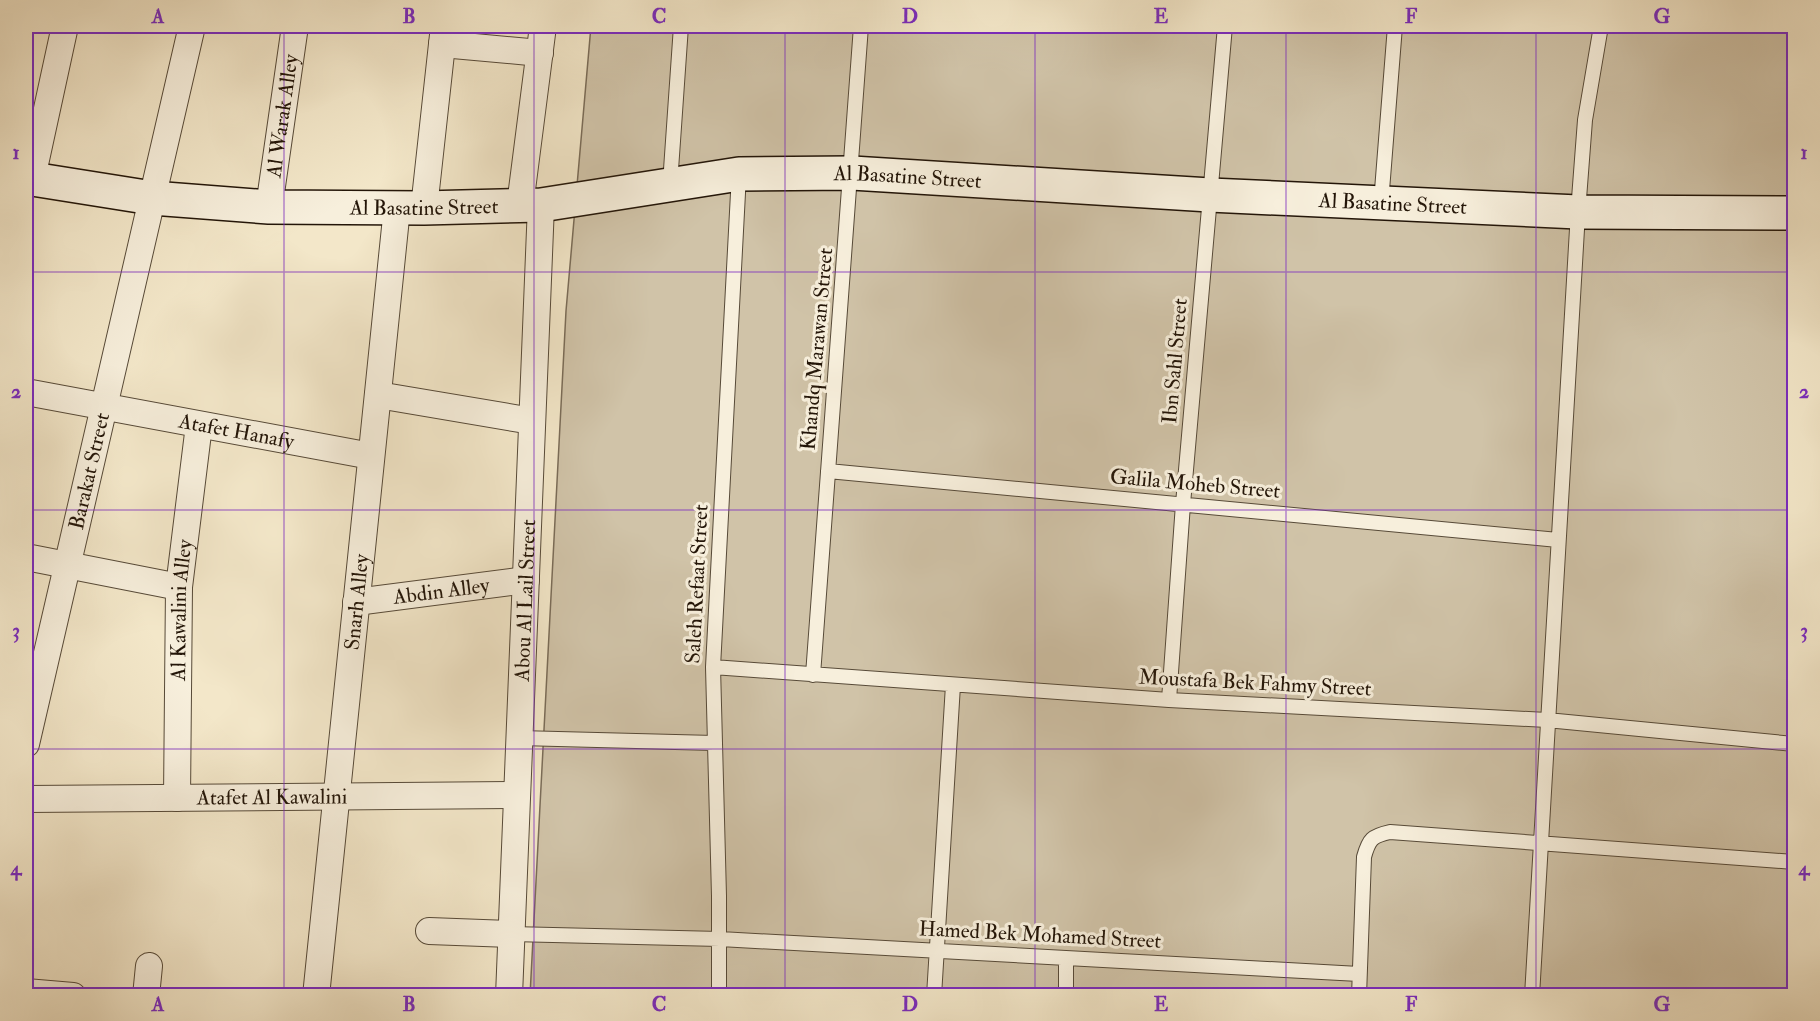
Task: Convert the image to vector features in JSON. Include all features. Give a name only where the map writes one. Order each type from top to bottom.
[{"type":"street","points":[[28,178],[65,26]]},
{"type":"street","name":"Barakat Street","points":[[26,744],[32,685],[67,565],[192,26]]},
{"type":"street","name":"Al Warak Alley","points":[[269,207],[295,26]]},
{"type":"street","name":"Abou Al Lail Street","points":[[509,996],[532,421],[530,205],[543,26]]},
{"type":"street","points":[[443,35],[540,53]]},
{"type":"street","name":"Snarh Alley","points":[[316,996],[378,395],[443,35]]},
{"type":"street","name":"Al Basatine Street","points":[[28,178],[152,198],[269,207],[411,208],[530,205],[739,174],[852,173],[1210,195],[1578,212],[1794,213]]},
{"type":"street","name":"Atafet Hanafy","points":[[26,392],[371,456]]},
{"type":"street","points":[[378,395],[532,421]]},
{"type":"street","name":"Al Kawalini Alley","points":[[177,798],[179,587],[199,425]]},
{"type":"street","points":[[26,557],[179,587]]},
{"type":"street","name":"Abdin Alley","points":[[357,602],[526,580]]},
{"type":"street","name":"Atafet Al Kawalini","points":[[26,799],[517,795]]},
{"type":"street","points":[[429,931],[511,934]]},
{"type":"street","points":[[146,996],[149,966]]},
{"type":"street","points":[[26,992],[73,996]]},
{"type":"lane","points":[[670,184],[681,26]]},
{"type":"lane","name":"Khandq Marawan Street","points":[[813,675],[852,173],[861,26]]},
{"type":"lane","name":"Ibn Sahl Street","points":[[1169,700],[1183,504],[1226,26]]},
{"type":"lane","points":[[1381,203],[1395,26]]},
{"type":"lane","points":[[1532,996],[1539,843],[1578,212],[1585,120],[1601,26]]},
{"type":"lane","name":"Saleh Refaat Street","points":[[719,996],[720,939],[713,667],[739,174]]},
{"type":"lane","name":"Galila Moheb Street","points":[[828,471],[1558,540]]},
{"type":"lane","name":"Moustafa Bek Fahmy Street","points":[[713,667],[1169,700],[1547,720],[1794,744]]},
{"type":"lane","points":[[934,996],[953,685]]},
{"type":"lane","points":[[519,738],[714,743]]},
{"type":"lane","points":[[1359,996],[1364,857],[1368,842],[1377,835],[1390,832],[1794,862]]},
{"type":"lane","name":"Hamed Bek Mohamed Street","points":[[511,934],[720,939],[1359,974]]},
{"type":"lane","points":[[1066,958],[1066,996]]},
{"type":"shaded area","points":[[591,26],[1794,26],[1794,995],[530,996],[566,311]]}]
